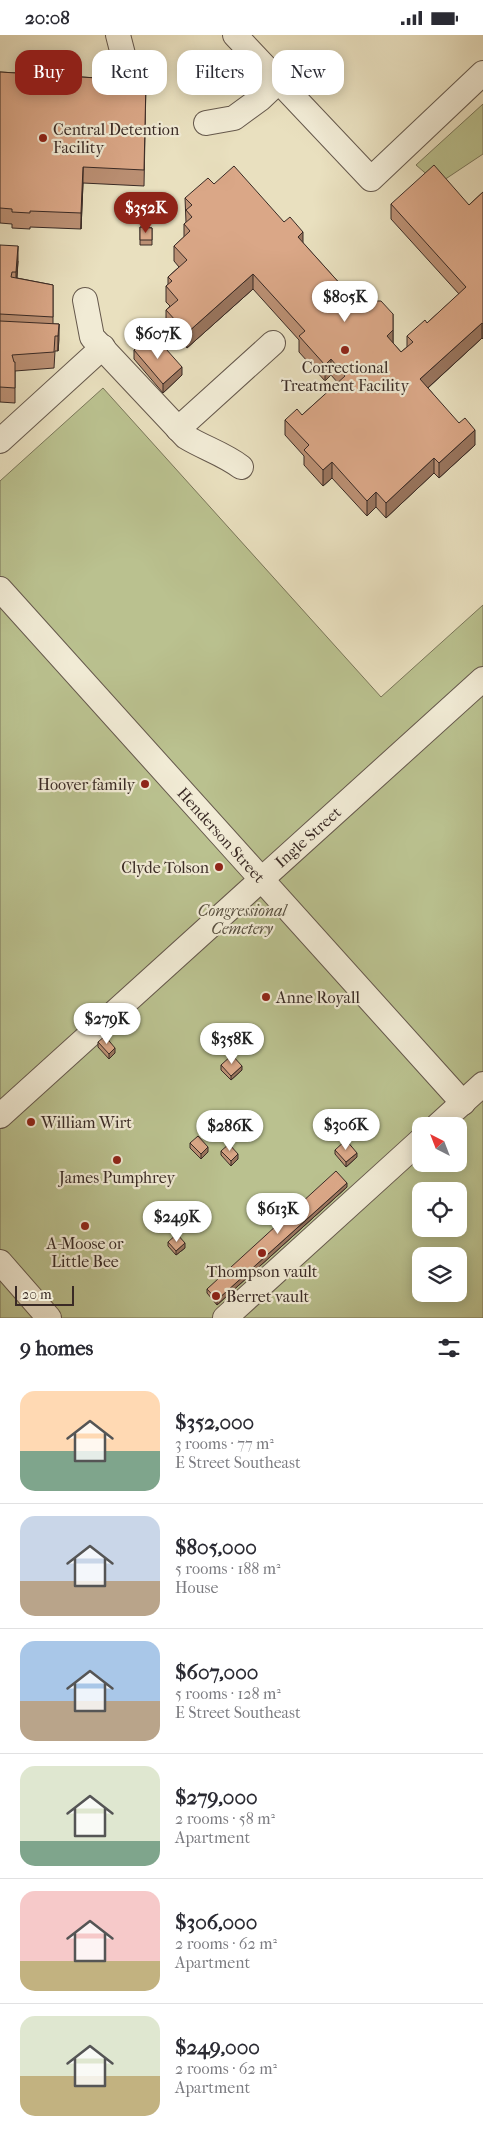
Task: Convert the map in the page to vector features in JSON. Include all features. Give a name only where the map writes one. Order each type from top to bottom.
[{"type":"street","points":[[118,35],[126,66],[121,131]]},
{"type":"street","points":[[235,35],[271,60],[272,63]]},
{"type":"street","points":[[292,95],[371,179],[483,73]]},
{"type":"street","points":[[206,123],[234,118],[272,88]]},
{"type":"street","points":[[86,300],[92,337],[178,429],[199,445],[230,458],[241,467]]},
{"type":"street","points":[[178,429],[273,343]]},
{"type":"street","points":[[0,441],[103,347]]},
{"type":"street","name":"Henderson Street","points":[[0,589],[463,1103]]},
{"type":"street","name":"Ingle Street","points":[[0,1116],[483,679]]},
{"type":"street","points":[[447,1117],[483,1085]]},
{"type":"street","points":[[225,1318],[412,1148]]},
{"type":"street","points":[[0,1262],[49,1318]]},
{"type":"green space","points":[[483,104],[483,154],[438,184],[416,165]]},
{"type":"green space","name":"Congressional Cemetery","points":[[103,388],[381,697],[483,605],[483,1318],[0,1318],[0,481]]},
{"type":"building","name":"Central Detention Facility","points":[[0,72],[15,73],[15,95],[82,95],[82,77],[92,78],[92,95],[146,95],[144,170],[83,167],[81,213],[12,212],[12,209],[0,208]]},
{"type":"building","name":"Correctional Treatment Facility","points":[[434,165],[469,205],[483,192],[483,324],[420,379],[459,423],[465,418],[475,430],[439,463],[434,458],[386,503],[376,492],[367,501],[332,462],[323,470],[304,450],[309,445],[285,420],[297,409],[302,415],[345,376],[331,359],[325,365],[299,336],[305,331],[253,274],[187,333],[166,310],[178,300],[166,286],[172,281],[168,277],[187,260],[174,246],[190,231],[184,224],[192,217],[186,210],[192,205],[185,198],[208,178],[214,184],[234,166],[284,222],[290,217],[303,232],[298,237],[360,306],[366,301],[381,301],[393,314],[393,330],[387,336],[401,352],[413,342],[407,336],[425,320],[427,323],[466,287],[391,204]]},
{"type":"building","points":[[140,227],[152,228],[152,240],[140,240]]},
{"type":"building","points":[[0,245],[18,246],[16,272],[12,272],[11,277],[53,285],[53,317],[0,314]]},
{"type":"building","points":[[0,321],[59,324],[58,336],[55,336],[54,352],[12,355],[15,362],[15,388],[0,387]]},
{"type":"building","points":[[145,340],[151,346],[158,340],[182,367],[163,384],[134,350]]},
{"type":"building","points":[[105,1036],[115,1048],[109,1054],[98,1042]]},
{"type":"building","points":[[232,1055],[242,1066],[231,1076],[221,1065]]},
{"type":"building","points":[[198,1136],[208,1147],[201,1154],[190,1143]]},
{"type":"building","points":[[346,1140],[357,1153],[346,1162],[335,1150]]},
{"type":"building","points":[[229,1144],[238,1154],[231,1161],[221,1151]]},
{"type":"building","points":[[336,1171],[347,1183],[217,1300],[207,1289]]},
{"type":"building","points":[[177,1234],[185,1243],[176,1251],[168,1242]]},
{"type":"place","name":"Central Detention Facility","points":[[43,138]]},
{"type":"place","name":"Correctional Treatment Facility","points":[[345,350]]},
{"type":"place","name":"Hoover family","points":[[145,784]]},
{"type":"place","name":"Clyde Tolson","points":[[219,867]]},
{"type":"place","name":"Anne Royall","points":[[266,997]]},
{"type":"place","name":"William Wirt","points":[[31,1122]]},
{"type":"place","name":"James Pumphrey","points":[[117,1160]]},
{"type":"place","name":"A-Moose or Little Bee","points":[[85,1226]]},
{"type":"place","name":"Thompson vault","points":[[262,1253]]},
{"type":"place","name":"Berret vault","points":[[216,1296]]}]
